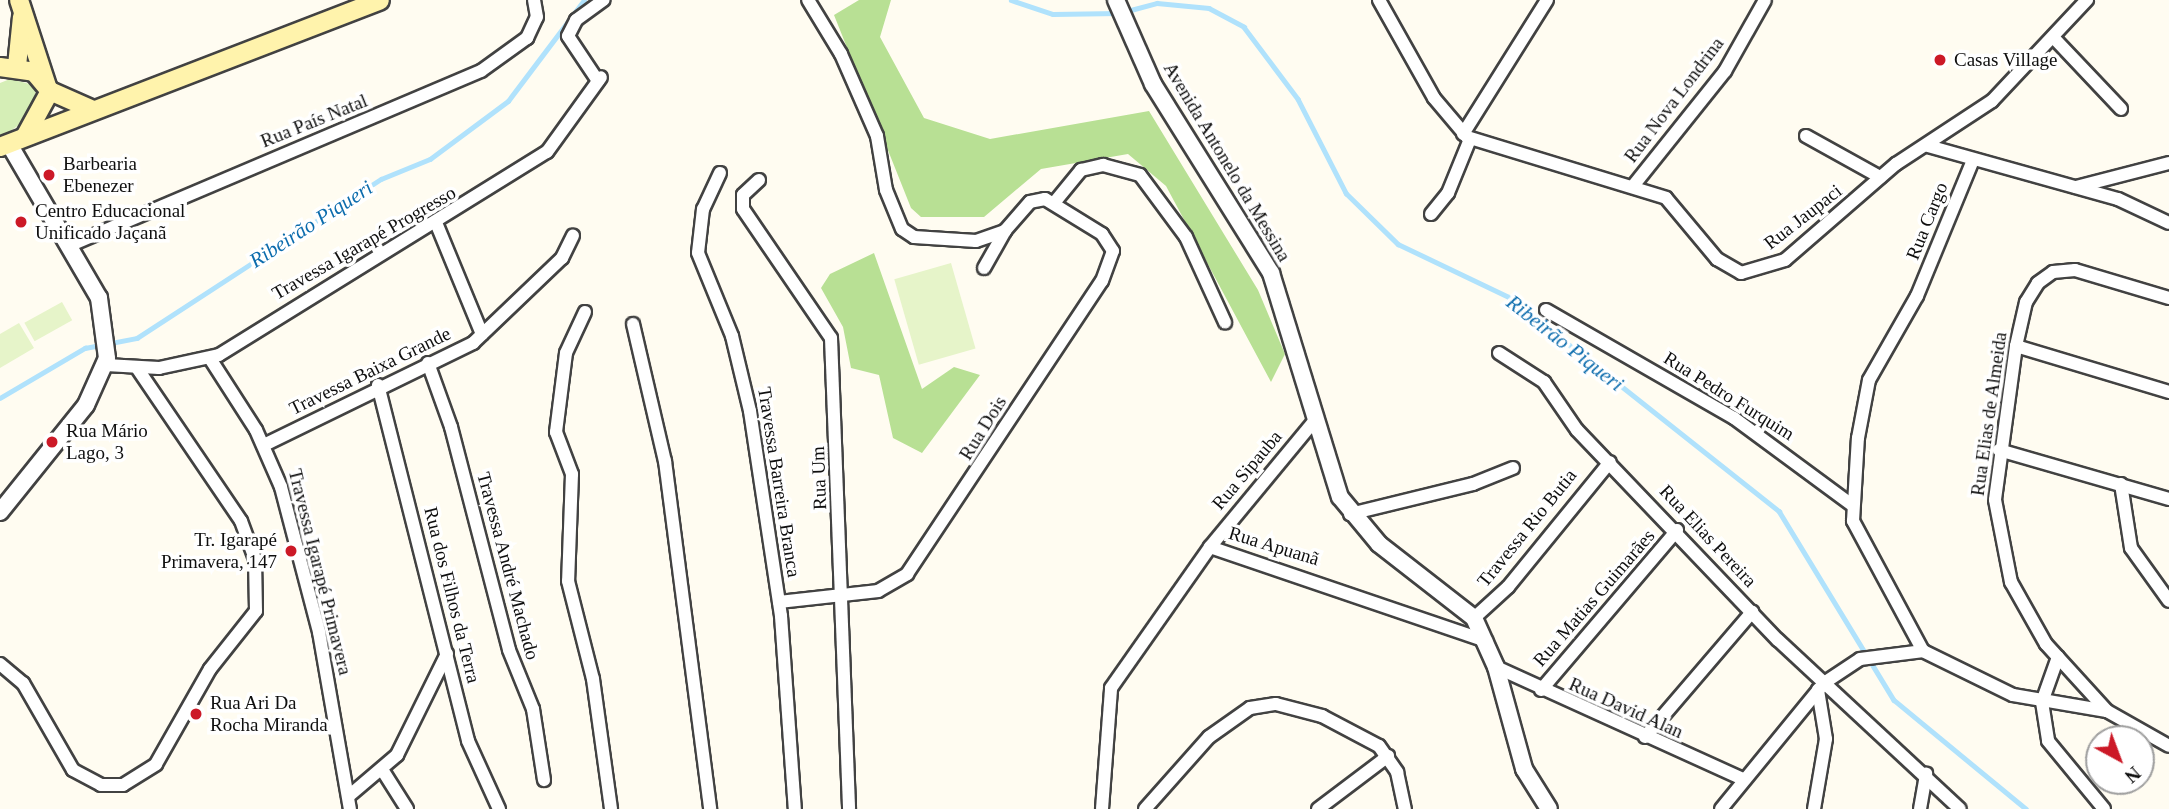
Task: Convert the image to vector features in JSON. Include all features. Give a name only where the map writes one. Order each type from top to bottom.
[{"type":"main road","points":[[11,143],[380,0]]},
{"type":"main road","points":[[20,2],[9,66],[93,110]]},
{"type":"main road","points":[[20,2],[48,88]]},
{"type":"main road","points":[[11,143],[48,88]]},
{"type":"street","name":"Rua País Natal","points":[[71,245],[481,71],[521,46],[537,17],[534,0]]},
{"type":"street","name":"Travessa Igarapé Progresso","points":[[107,362],[137,368],[211,360],[437,225],[547,152],[600,79],[568,36],[576,20],[604,0]]},
{"type":"street","points":[[808,0],[841,54],[877,136],[886,190],[902,229],[914,237],[976,241],[1005,231]]},
{"type":"street","name":"Avenida Antonelo da Messina","points":[[1116,0],[1126,28],[1153,84],[1271,273],[1315,420],[1326,468],[1350,514],[1474,618],[1496,667],[1524,769],[1544,808]]},
{"type":"street","points":[[1379,0],[1434,98],[1467,137]]},
{"type":"street","points":[[1431,214],[1448,193],[1467,137],[1546,0]]},
{"type":"street","name":"Rua Nova Londrina","points":[[1633,186],[1719,79],[1765,0]]},
{"type":"street","name":"Rua Jaupaci","points":[[1467,137],[1633,186],[1674,203],[1717,259],[1730,270],[1753,273],[1801,248],[1880,177],[1992,101],[2087,0]]},
{"type":"street","points":[[2053,37],[2121,109]]},
{"type":"street","points":[[1806,136],[1880,177]]},
{"type":"street","points":[[0,512],[86,405],[107,362],[107,328],[71,245],[11,143]]},
{"type":"street","points":[[1928,146],[2072,188],[2169,223]]},
{"type":"street","name":"Rua Cargo","points":[[1852,505],[1865,390],[1917,296],[1973,159]]},
{"type":"street","points":[[2072,188],[2169,163]]},
{"type":"street","points":[[984,268],[1005,231],[1030,202],[1054,203],[1081,170],[1103,165],[1140,175],[1186,237],[1225,322]]},
{"type":"street","name":"Travessa Barreira Branca","points":[[720,173],[703,209],[698,253],[740,367],[779,602],[795,809]]},
{"type":"street","name":"Rua Um","points":[[759,180],[743,195],[743,209],[831,338],[843,596],[849,809]]},
{"type":"street","name":"Rua Dois","points":[[779,602],[843,596],[888,588],[922,557],[1108,271],[1113,251],[1107,239],[1054,203]]},
{"type":"street","points":[[437,225],[482,334]]},
{"type":"street","name":"Travessa Baixa Grande","points":[[264,444],[482,334],[562,258],[573,235]]},
{"type":"street","name":"Rua Elias de Almeida","points":[[2169,298],[2075,270],[2047,275],[2026,302],[1999,450],[1995,500],[2000,550],[2024,607],[2058,657],[2107,711],[2169,746]]},
{"type":"street","name":"Rua Pedro Furquim","points":[[1546,310],[1734,418],[1852,505]]},
{"type":"street","points":[[585,312],[566,353],[556,432],[572,474],[568,582],[593,679],[611,809]]},
{"type":"street","points":[[633,324],[665,461],[710,809]]},
{"type":"street","points":[[2016,346],[2169,392]]},
{"type":"street","name":"Rua Elias Pereira","points":[[1499,353],[1544,383],[1564,415],[1677,530],[1821,687],[1926,774],[1960,809]]},
{"type":"street","name":"Travessa Igarapé Primavera","points":[[211,360],[264,444],[312,601],[350,794],[350,809]]},
{"type":"street","name":"Travessa André Machado","points":[[428,363],[451,427],[505,637],[533,709],[544,779]]},
{"type":"street","points":[[0,664],[28,691],[73,770],[101,785],[123,785],[156,764],[210,669],[256,611],[255,559],[241,521],[137,368]]},
{"type":"street","name":"Rua dos Filhos da Terra","points":[[378,385],[468,741],[499,809]]},
{"type":"street","name":"Rua Sipauba","points":[[1210,547],[1315,420]]},
{"type":"street","points":[[1999,450],[2169,499]]},
{"type":"street","name":"Travessa Rio Butia","points":[[1474,618],[1508,587],[1610,462]]},
{"type":"street","points":[[1350,514],[1473,484],[1513,468]]},
{"type":"street","points":[[2121,484],[2132,548],[2169,601]]},
{"type":"street","points":[[1852,505],[1857,532],[1923,651]]},
{"type":"street","name":"Rua Matias Guimarães","points":[[1541,690],[1677,530]]},
{"type":"street","name":"Rua Apuanã","points":[[1102,809],[1104,726],[1119,673],[1210,547],[1486,641]]},
{"type":"street","points":[[1645,737],[1752,612]]},
{"type":"street","points":[[1721,809],[1821,687],[1860,659],[1923,651],[2004,691],[2042,702],[2107,711]]},
{"type":"street","points":[[350,794],[383,771],[406,742],[447,654]]},
{"type":"street","points":[[2058,657],[2042,702],[2056,755],[2104,809]]},
{"type":"street","name":"Rua David Alan","points":[[1496,667],[1541,690],[1743,779]]},
{"type":"street","points":[[1814,809],[1826,739],[1821,687]]},
{"type":"street","points":[[1144,809],[1209,737],[1264,705],[1322,716],[1363,734],[1388,756],[1405,809]]},
{"type":"street","points":[[1318,809],[1388,756]]},
{"type":"street","points":[[383,771],[407,809]]},
{"type":"street","points":[[1920,809],[1926,774]]},
{"type":"green space","points":[[859,0],[891,0],[880,37],[924,118],[990,139],[1149,111],[1258,290],[1285,354],[1271,382],[1166,186],[1128,154],[1041,169],[984,217],[921,217],[911,208],[834,15]]},
{"type":"green space","points":[[10,79],[34,85],[37,102],[32,115],[0,139],[0,83]]},
{"type":"green space","points":[[874,253],[922,389],[954,367],[980,375],[922,453],[893,438],[879,375],[851,368],[843,327],[821,288],[830,274]]},
{"type":"green space","points":[[951,263],[976,349],[919,365],[894,279]]},
{"type":"green space","points":[[62,302],[72,320],[35,341],[24,323]]},
{"type":"green space","points":[[19,323],[34,348],[0,368],[0,334]]},
{"type":"waterway","name":"Ribeirão Piqueri","points":[[0,398],[85,348],[137,338],[381,179],[430,159],[508,101],[584,0]]},
{"type":"waterway","name":"Ribeirão Piqueri","points":[[1011,0],[1053,14],[1118,13]]},
{"type":"waterway","name":"Ribeirão Piqueri","points":[[1127,11],[1157,3],[1209,8],[1244,27],[1298,99],[1346,193],[1398,244],[1509,297],[1779,511],[1894,700],[2026,809]]},
{"type":"place","name":"Casas Village","points":[[1940,60]]},
{"type":"place","name":"Barbearia Ebenezer","points":[[49,175]]},
{"type":"place","name":"Centro Educacional Unificado Jaçanã","points":[[21,222]]},
{"type":"place","name":"Rua Mário Lago, 3","points":[[52,442]]},
{"type":"place","name":"Tr. Igarapé Primavera, 147","points":[[291,551]]},
{"type":"place","name":"Rua Ari Da Rocha Miranda","points":[[196,714]]}]
